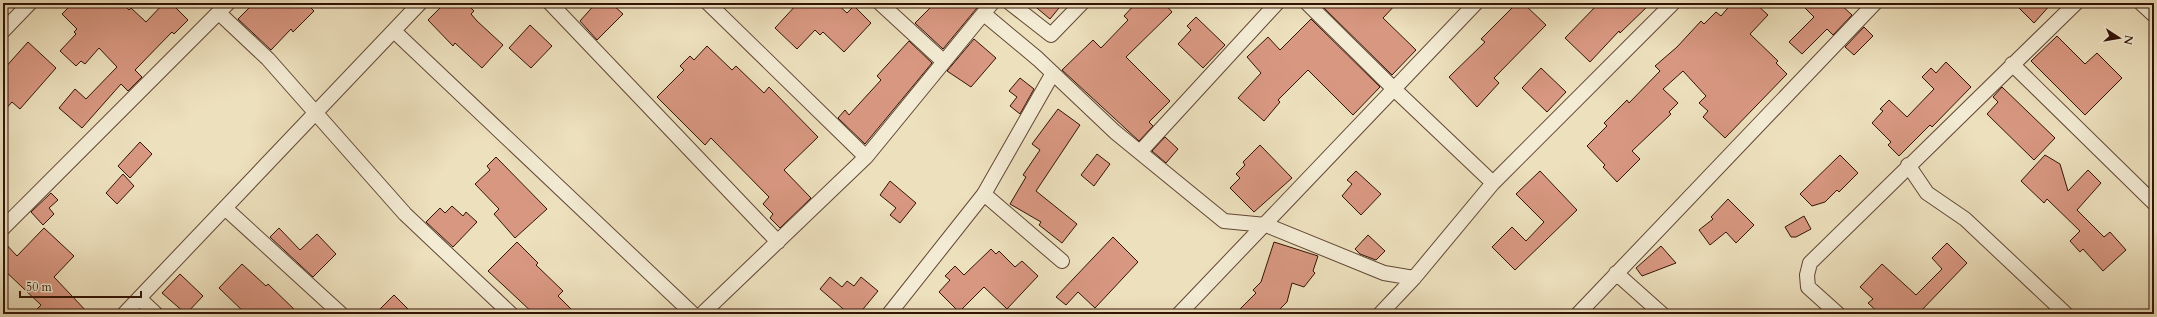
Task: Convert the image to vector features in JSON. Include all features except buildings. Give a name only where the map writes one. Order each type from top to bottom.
[{"type":"street","points":[[3,31],[30,3]]},
{"type":"street","points":[[124,314],[420,3]]},
{"type":"street","points":[[550,3],[778,242]]},
{"type":"street","points":[[708,3],[866,157]]},
{"type":"street","points":[[880,3],[943,61]]},
{"type":"street","points":[[1010,3],[1051,35],[1082,3]]},
{"type":"street","points":[[1140,152],[1277,3]]},
{"type":"street","points":[[1307,3],[1393,88],[1493,183]]},
{"type":"street","points":[[1179,314],[1266,225],[1393,88],[1476,3]]},
{"type":"street","points":[[1380,314],[1414,278],[1493,183],[1673,3]]},
{"type":"street","points":[[1578,314],[1875,3]]},
{"type":"street","points":[[1838,314],[1808,287],[1807,275],[1810,263],[1908,165],[2076,3]]},
{"type":"street","points":[[2141,3],[2154,15]]},
{"type":"street","points":[[3,228],[224,8],[405,214],[511,314]]},
{"type":"street","points":[[702,314],[866,157],[943,61],[988,8],[1053,74],[1140,152],[1224,221],[1266,225],[1384,273],[1414,278]]},
{"type":"street","points":[[394,31],[693,314]]},
{"type":"street","points":[[2012,64],[2154,203]]},
{"type":"street","points":[[889,314],[984,194],[1053,74]]},
{"type":"street","points":[[1908,165],[1927,193],[1965,219],[2066,314]]},
{"type":"street","points":[[984,194],[1062,261]]},
{"type":"street","points":[[225,208],[342,314]]},
{"type":"street","points":[[1616,273],[1662,314]]},
{"type":"street","points":[[139,298],[156,314]]}]
